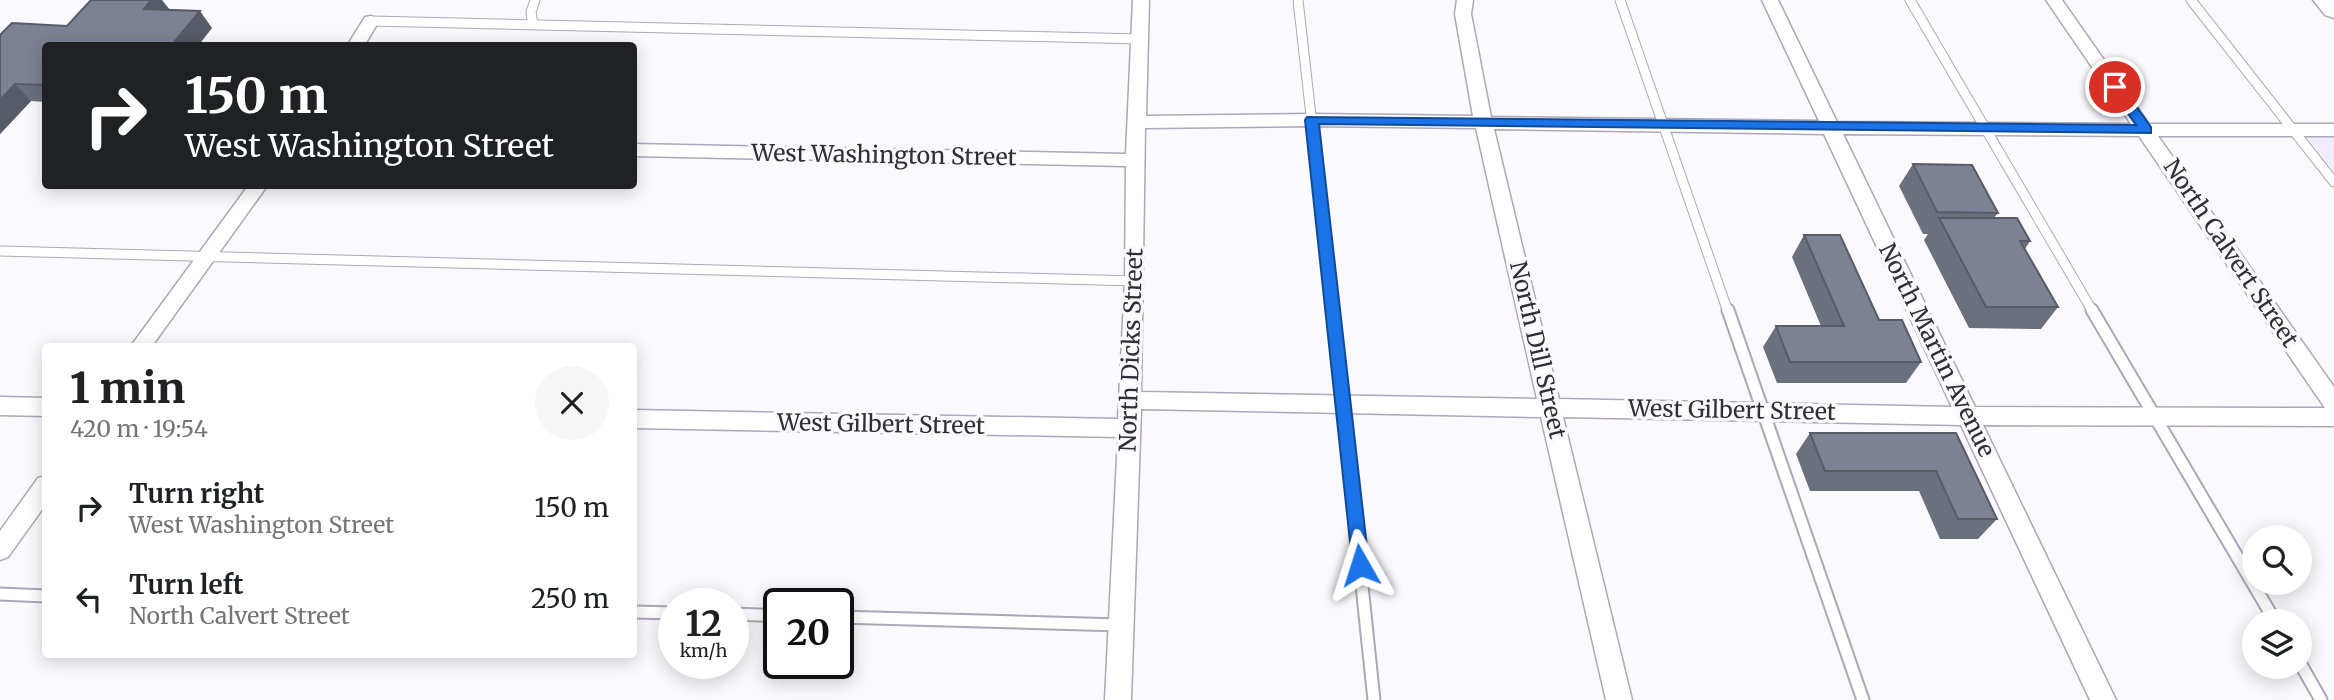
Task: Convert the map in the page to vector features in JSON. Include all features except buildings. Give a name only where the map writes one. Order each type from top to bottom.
[{"type":"main road","points":[[2325,0],[2334,10]]},
{"type":"street","name":"North Dicks Street","points":[[1118,700],[1135,281],[1135,160],[1141,0]]},
{"type":"street","name":"North Dill Street","points":[[1465,0],[1463,13],[1483,121],[1619,700]]},
{"type":"street","name":"North Martin Avenue","points":[[1770,0],[2103,700]]},
{"type":"street","name":"North Calvert Street","points":[[2054,0],[2334,404]]},
{"type":"street","points":[[358,42],[371,21]]},
{"type":"street","points":[[1137,122],[1483,121],[1987,130],[2334,130]]},
{"type":"street","name":"West Washington Street","points":[[637,150],[1135,160]]},
{"type":"street","points":[[143,343],[256,189]]},
{"type":"street","name":"West Gilbert Street","points":[[1130,400],[1969,416],[2334,417]]},
{"type":"street","points":[[0,406],[42,407]]},
{"type":"street","name":"West Gilbert Street","points":[[637,419],[1129,428]]},
{"type":"street","points":[[0,550],[42,491]]},
{"type":"lane","points":[[533,25],[531,12],[536,0]]},
{"type":"lane","points":[[1298,0],[1374,700]]},
{"type":"lane","points":[[1620,0],[1863,700]]},
{"type":"lane","points":[[1910,0],[2268,609]]},
{"type":"lane","points":[[2191,0],[2334,182]]},
{"type":"lane","points":[[371,21],[1140,39]]},
{"type":"lane","points":[[0,251],[1135,281]]},
{"type":"lane","points":[[0,594],[42,596]]},
{"type":"lane","points":[[637,612],[658,613]]},
{"type":"lane","points":[[854,617],[1120,625]]},
{"type":"lane","points":[[2309,679],[2321,700]]},
{"type":"shaded area","points":[[2306,136],[2334,136],[2334,171]]},
{"type":"route","points":[[1360,565],[1312,120],[2146,130],[2115,87]]}]
